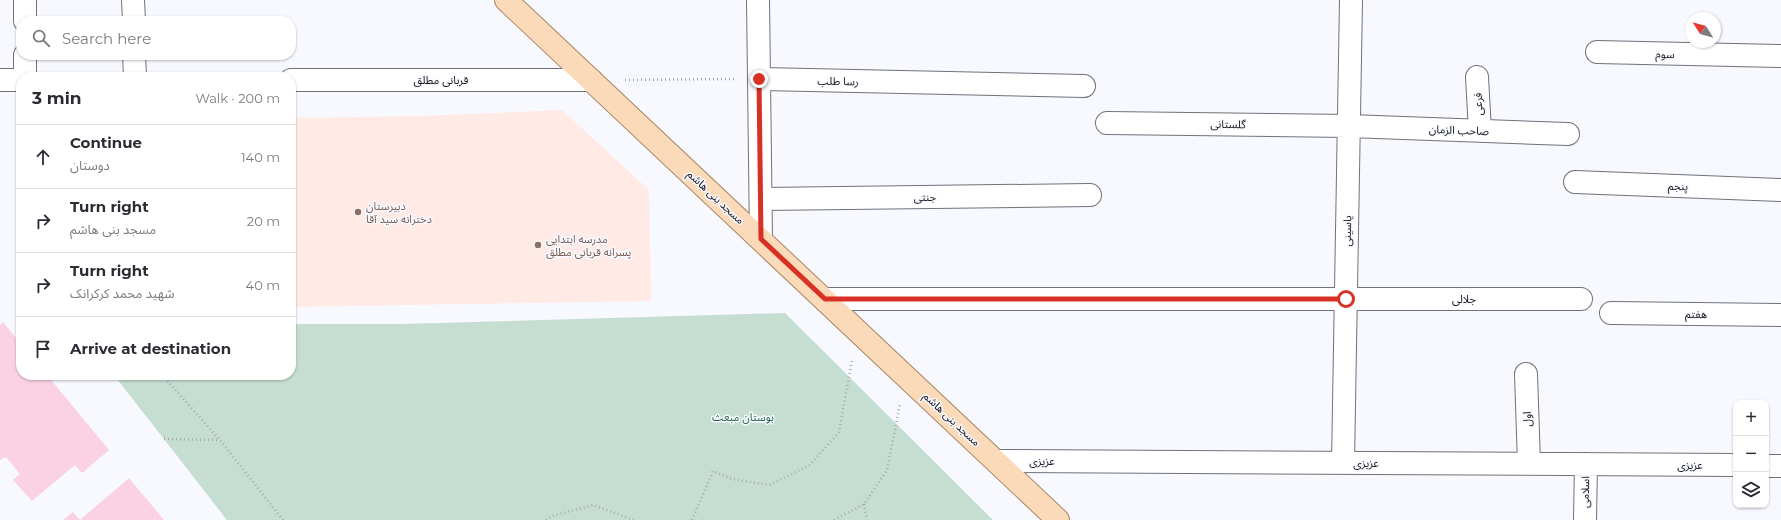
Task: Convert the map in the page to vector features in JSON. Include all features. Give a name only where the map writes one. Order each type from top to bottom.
[{"type":"main road","name":"مسجد بنی هاشم","points":[[506,0],[1052,514],[1069,520]]},
{"type":"street","points":[[25,0],[25,16]]},
{"type":"street","points":[[134,0],[134,16]]},
{"type":"street","points":[[758,0],[761,239]]},
{"type":"street","name":"یاسینی","points":[[1344,463],[1351,0]]},
{"type":"street","name":"سوم","points":[[1597,52],[1781,56]]},
{"type":"street","points":[[25,60],[25,72]]},
{"type":"street","points":[[134,60],[134,72]]},
{"type":"street","name":"فرعی","points":[[1477,77],[1480,131]]},
{"type":"street","name":"رسا طلب","points":[[759,79],[1084,86]]},
{"type":"street","points":[[0,80],[16,80]]},
{"type":"street","name":"قربانی مطلق","points":[[296,80],[591,80]]},
{"type":"street","name":"گلستانی","points":[[1107,123],[1349,126]]},
{"type":"street","name":"صاحب الزمان","points":[[1349,126],[1568,134]]},
{"type":"street","name":"پنجم","points":[[1575,182],[1781,190]]},
{"type":"street","name":"جنتی","points":[[761,199],[1090,195]]},
{"type":"street","name":"جلالی","points":[[825,299],[1581,299]]},
{"type":"street","name":"هفتم","points":[[1611,313],[1781,315]]},
{"type":"street","name":"اول","points":[[1526,374],[1529,464]]},
{"type":"street","name":"عزیزی","points":[[996,461],[1733,465]]},
{"type":"street","name":"اسلامی","points":[[1585,520],[1586,464]]},
{"type":"street","points":[[1769,466],[1781,466]]},
{"type":"path","points":[[591,80],[759,79]]},
{"type":"path","points":[[692,520],[713,471],[732,479],[769,485],[810,465],[834,438],[839,432],[858,330]]},
{"type":"path","points":[[834,520],[864,504],[887,470],[906,376]]},
{"type":"path","points":[[166,380],[220,440],[283,520]]},
{"type":"path","points":[[164,439],[220,440]]},
{"type":"path","points":[[864,504],[866,520]]},
{"type":"path","points":[[546,520],[552,516],[593,505],[634,520]]},
{"type":"shaded area","name":"مدرسه ابتدایی پسرانه قربانی مطلق","points":[[562,110],[649,190],[651,301],[296,307],[296,118],[422,116]]},
{"type":"green space","name":"بوستان مبعث","points":[[785,313],[993,520],[227,520],[118,380],[296,380],[296,324],[403,324]]},
{"type":"building","points":[[3,322],[16,338],[16,380],[51,380],[109,450],[82,473],[75,465],[32,501],[13,480],[20,474],[6,457],[0,460],[0,325]]},
{"type":"building","points":[[129,478],[164,520],[80,520]]},
{"type":"building","points":[[73,512],[80,520],[63,520]]},
{"type":"place","name":"دبیرستان دخترانه سید آقا","points":[[358,212]]},
{"type":"place","name":"مدرسه ابتدایی پسرانه قربانی مطلق","points":[[538,245]]},
{"type":"route","points":[[759,79],[761,239],[825,299],[1346,299]]}]
